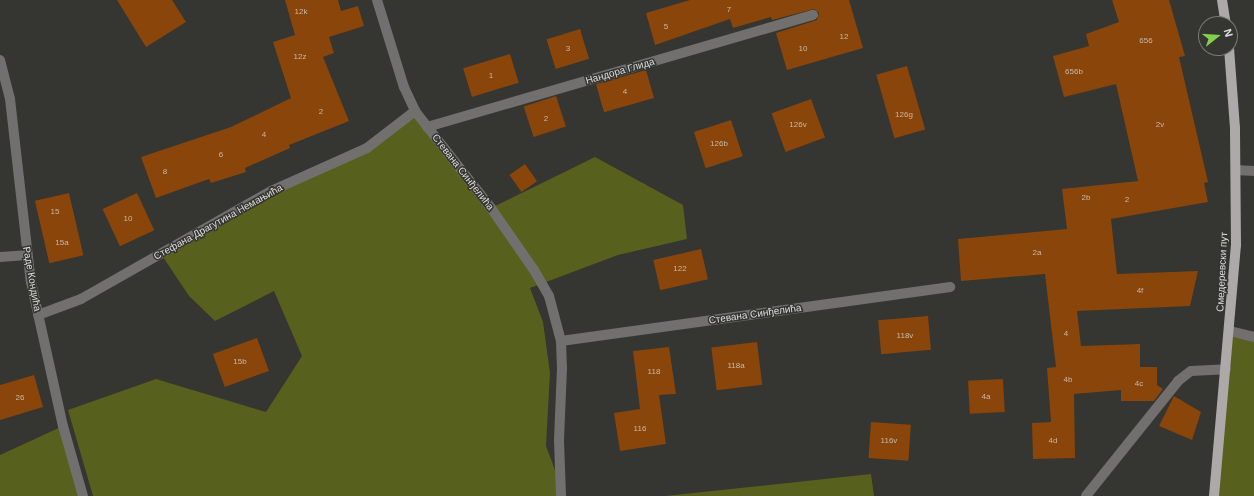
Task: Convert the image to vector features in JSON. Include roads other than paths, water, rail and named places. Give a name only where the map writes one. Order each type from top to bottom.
[{"type":"main road","points":[[1222,0],[1225,16]]},
{"type":"main road","name":"Смедеревски пут","points":[[1214,496],[1230,331],[1236,245],[1236,170],[1229,56]]},
{"type":"street","name":"Стевана Синђелића","points":[[377,0],[404,87],[416,110],[427,127],[463,169],[534,270],[549,296],[560,341],[562,368],[558,478],[561,496]]},
{"type":"street","name":"Нандора Глида","points":[[427,127],[813,15]]},
{"type":"street","name":"Раде Кондића","points":[[0,60],[10,99],[27,254],[38,315],[63,426],[83,496]]},
{"type":"street","name":"Стефана Драгутина Немањића","points":[[38,315],[80,300],[271,191],[367,148],[416,110]]},
{"type":"street","points":[[1236,170],[1254,171]]},
{"type":"street","points":[[0,257],[27,254]]},
{"type":"street","name":"Стевана Синђелића","points":[[560,341],[950,287]]},
{"type":"street","points":[[1230,331],[1254,337]]},
{"type":"street","points":[[1086,496],[1178,381],[1191,371],[1226,369]]}]
